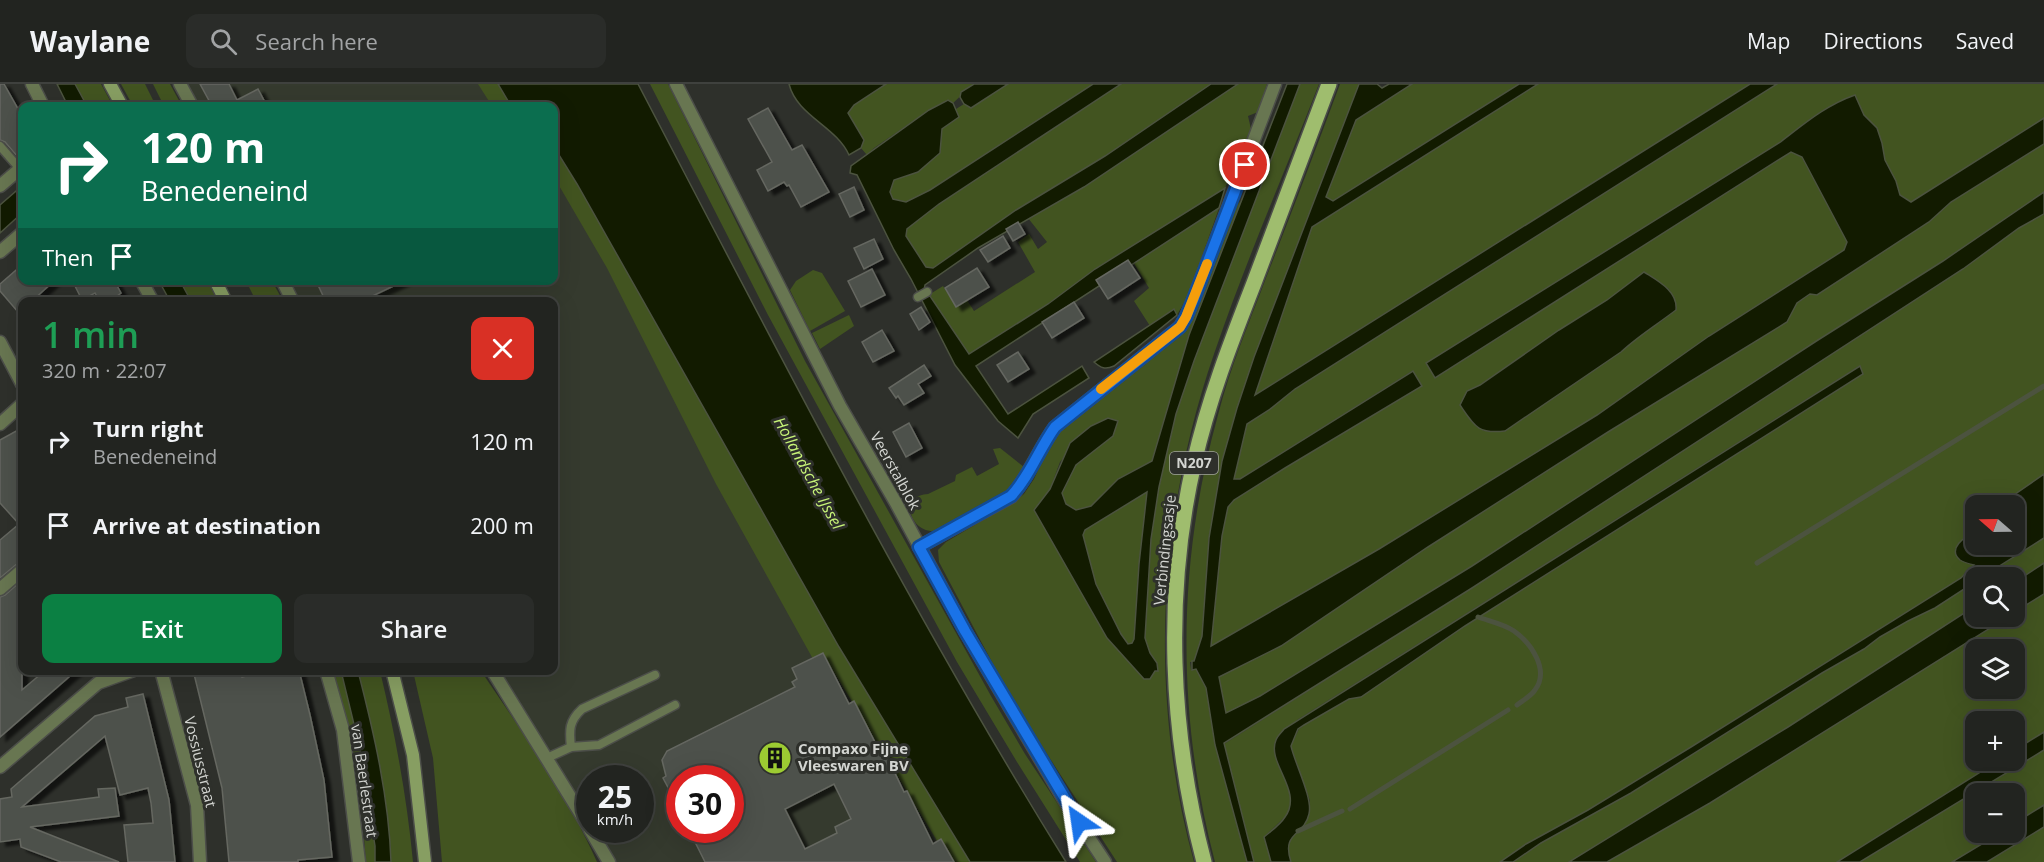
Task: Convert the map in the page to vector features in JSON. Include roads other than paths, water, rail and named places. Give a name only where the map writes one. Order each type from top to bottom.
[{"type":"main road","points":[[110,84],[120,102]]},
{"type":"main road","name":"Verbindingsasje","points":[[1204,862],[1184,764],[1177,701],[1175,646],[1177,582],[1183,527],[1194,464],[1228,351],[1329,84]]},
{"type":"main road","points":[[393,675],[413,755],[425,862]]},
{"type":"street","points":[[32,84],[41,102]]},
{"type":"street","points":[[180,84],[190,102]]},
{"type":"street","name":"Veerstalblok","points":[[676,84],[840,406],[896,503],[965,631],[1066,803],[1105,862]]},
{"type":"street","points":[[919,547],[1011,496],[1019,488],[1042,444],[1055,427],[1180,327],[1194,298],[1275,84]]},
{"type":"street","points":[[0,186],[18,171]]},
{"type":"street","points":[[0,252],[18,236]]},
{"type":"street","points":[[0,342],[18,376]]},
{"type":"street","points":[[0,424],[18,408]]},
{"type":"street","points":[[0,589],[18,573]]},
{"type":"street","points":[[0,767],[98,683],[120,675]]},
{"type":"street","name":"Vossiusstraat","points":[[162,675],[197,805],[200,862]]},
{"type":"street","name":"van Baerlestraat","points":[[327,675],[343,730],[359,862]]},
{"type":"street","points":[[495,675],[576,806]]},
{"type":"street","points":[[598,843],[609,862]]},
{"type":"lane","points":[[0,146],[18,165]]},
{"type":"lane","points":[[918,297],[927,292]]},
{"type":"lane","points":[[571,747],[569,731],[572,718],[582,709],[655,675]]},
{"type":"lane","points":[[547,758],[571,747],[599,745],[675,705]]},
{"type":"water","points":[[57,84],[75,84],[85,102],[66,102]]},
{"type":"water","name":"Hollandsche IJssel","points":[[498,84],[638,84],[792,379],[898,575],[1008,767],[1066,862],[970,862],[839,647],[558,153],[558,102],[509,102]]},
{"type":"water","points":[[789,84],[886,84],[854,105],[848,113],[864,140],[861,148],[849,155],[835,136],[800,105]]},
{"type":"water","points":[[974,84],[1008,84],[971,108],[964,104],[960,97],[961,92]]},
{"type":"water","points":[[1093,84],[1121,84],[939,204],[907,229],[906,236],[926,267],[933,268],[1016,210],[1105,156],[1211,84],[1238,84],[1084,187],[978,248],[925,285],[924,290],[927,296],[930,296],[969,354],[1048,304],[1095,269],[1225,188],[1219,208],[976,366],[1008,414],[1082,366],[1089,378],[1033,414],[1018,438],[998,421],[955,365],[857,175],[850,173],[851,166],[929,110],[948,100],[953,103],[959,117],[942,129],[940,153],[918,172],[894,180],[890,192],[893,199],[906,202],[930,190]]},
{"type":"water","points":[[1287,84],[1300,84],[1176,414],[1159,487],[1151,539],[1145,638],[1150,653],[1157,663],[1158,671],[1155,671],[1150,679],[1144,679],[1107,638],[1034,510],[1050,489],[1070,443],[1091,426],[1108,418],[1118,421],[1113,436],[1076,465],[1062,493],[1066,504],[1076,510],[1091,506],[1118,479],[1152,461],[1189,335]],"holes":[[[1147,492],[1134,639],[1128,644],[1096,584],[1083,535],[1085,530]]]},
{"type":"water","points":[[1359,84],[1377,84],[1382,88],[1389,84],[1412,84],[1356,120],[1326,197],[1333,201],[1519,84],[1538,84],[1312,227],[1255,395],[1750,84],[1777,84],[1295,389],[1247,424],[1234,479],[1240,479],[1413,371],[1422,386],[1285,468],[1234,500],[1228,507],[1222,536],[1211,646],[1379,549],[1597,415],[1709,336],[1844,250],[1847,242],[1802,157],[1791,152],[1435,378],[1426,363],[1779,143],[1825,110],[1855,95],[1864,115],[1877,128],[1885,160],[1896,181],[1900,195],[1911,202],[2044,118],[2044,144],[1951,202],[1929,222],[1817,295],[1810,294],[1797,303],[1787,322],[1608,432],[1428,547],[1281,646],[1219,677],[1226,713],[1260,696],[1472,566],[1943,261],[2044,192],[2044,214],[2019,228],[1963,269],[1472,588],[1224,743],[1254,862],[1247,862],[1215,745],[1206,688],[1196,669],[1192,670],[1192,661],[1194,661],[1202,636],[1209,538],[1222,461],[1237,408],[1254,357]]},
{"type":"water","points":[[18,189],[18,217],[0,233],[0,205]]},
{"type":"water","points":[[1644,272],[1670,292],[1676,303],[1676,310],[1621,352],[1505,431],[1483,430],[1474,424],[1460,405],[1467,391],[1480,385],[1607,300]]},
{"type":"water","points":[[161,285],[182,285],[189,297],[168,297]]},
{"type":"water","points":[[1174,309],[1177,315],[1114,366],[1103,368],[1094,362]]},
{"type":"water","points":[[1860,366],[1863,374],[1465,626],[1361,697],[1349,699],[1298,729],[1291,746],[1306,790],[1310,807],[1309,814],[1303,827],[1291,839],[1289,852],[1291,862],[1271,862],[1264,837],[1281,823],[1290,807],[1288,787],[1274,749],[1284,729]]},
{"type":"water","points":[[2044,474],[2044,538],[2025,550],[2025,495],[2014,495]]},
{"type":"water","points":[[1965,538],[1965,555],[2017,555],[1998,567],[1972,567],[1974,565],[1956,556],[1956,547]]},
{"type":"water","points":[[2044,563],[2044,594],[2025,606],[2025,575]]},
{"type":"water","points":[[1965,574],[1965,588],[1935,608],[1880,637],[1631,793],[1541,843],[1513,862],[1500,862],[1526,844],[1588,810],[1691,747]]},
{"type":"water","points":[[1965,612],[1965,627],[1992,627],[1973,639],[1965,639],[1965,644],[1710,803],[1607,862],[1569,862],[1788,727]]},
{"type":"water","points":[[342,675],[359,675],[380,766],[391,862],[375,862],[375,846],[359,745]]},
{"type":"water","points":[[2044,732],[2044,750],[2025,762],[2025,744]]},
{"type":"water","points":[[1982,771],[2010,771],[1990,783],[1965,783],[1965,798],[1860,862],[1837,862]]},
{"type":"water","points":[[2044,805],[2044,827],[2025,839],[2025,817]]},
{"type":"water","points":[[1983,843],[2018,843],[1987,862],[1952,862]]},
{"type":"waterway","points":[[1757,563],[2044,386]]},
{"type":"waterway","points":[[1478,617],[1514,631],[1527,642],[1537,658],[1539,682],[1533,692],[1517,705]]},
{"type":"waterway","points":[[1350,809],[1508,710]]},
{"type":"waterway","points":[[1298,831],[1342,811]]},
{"type":"place","name":"Compaxo Fijne Vleeswaren BV","points":[[775,758]]}]
